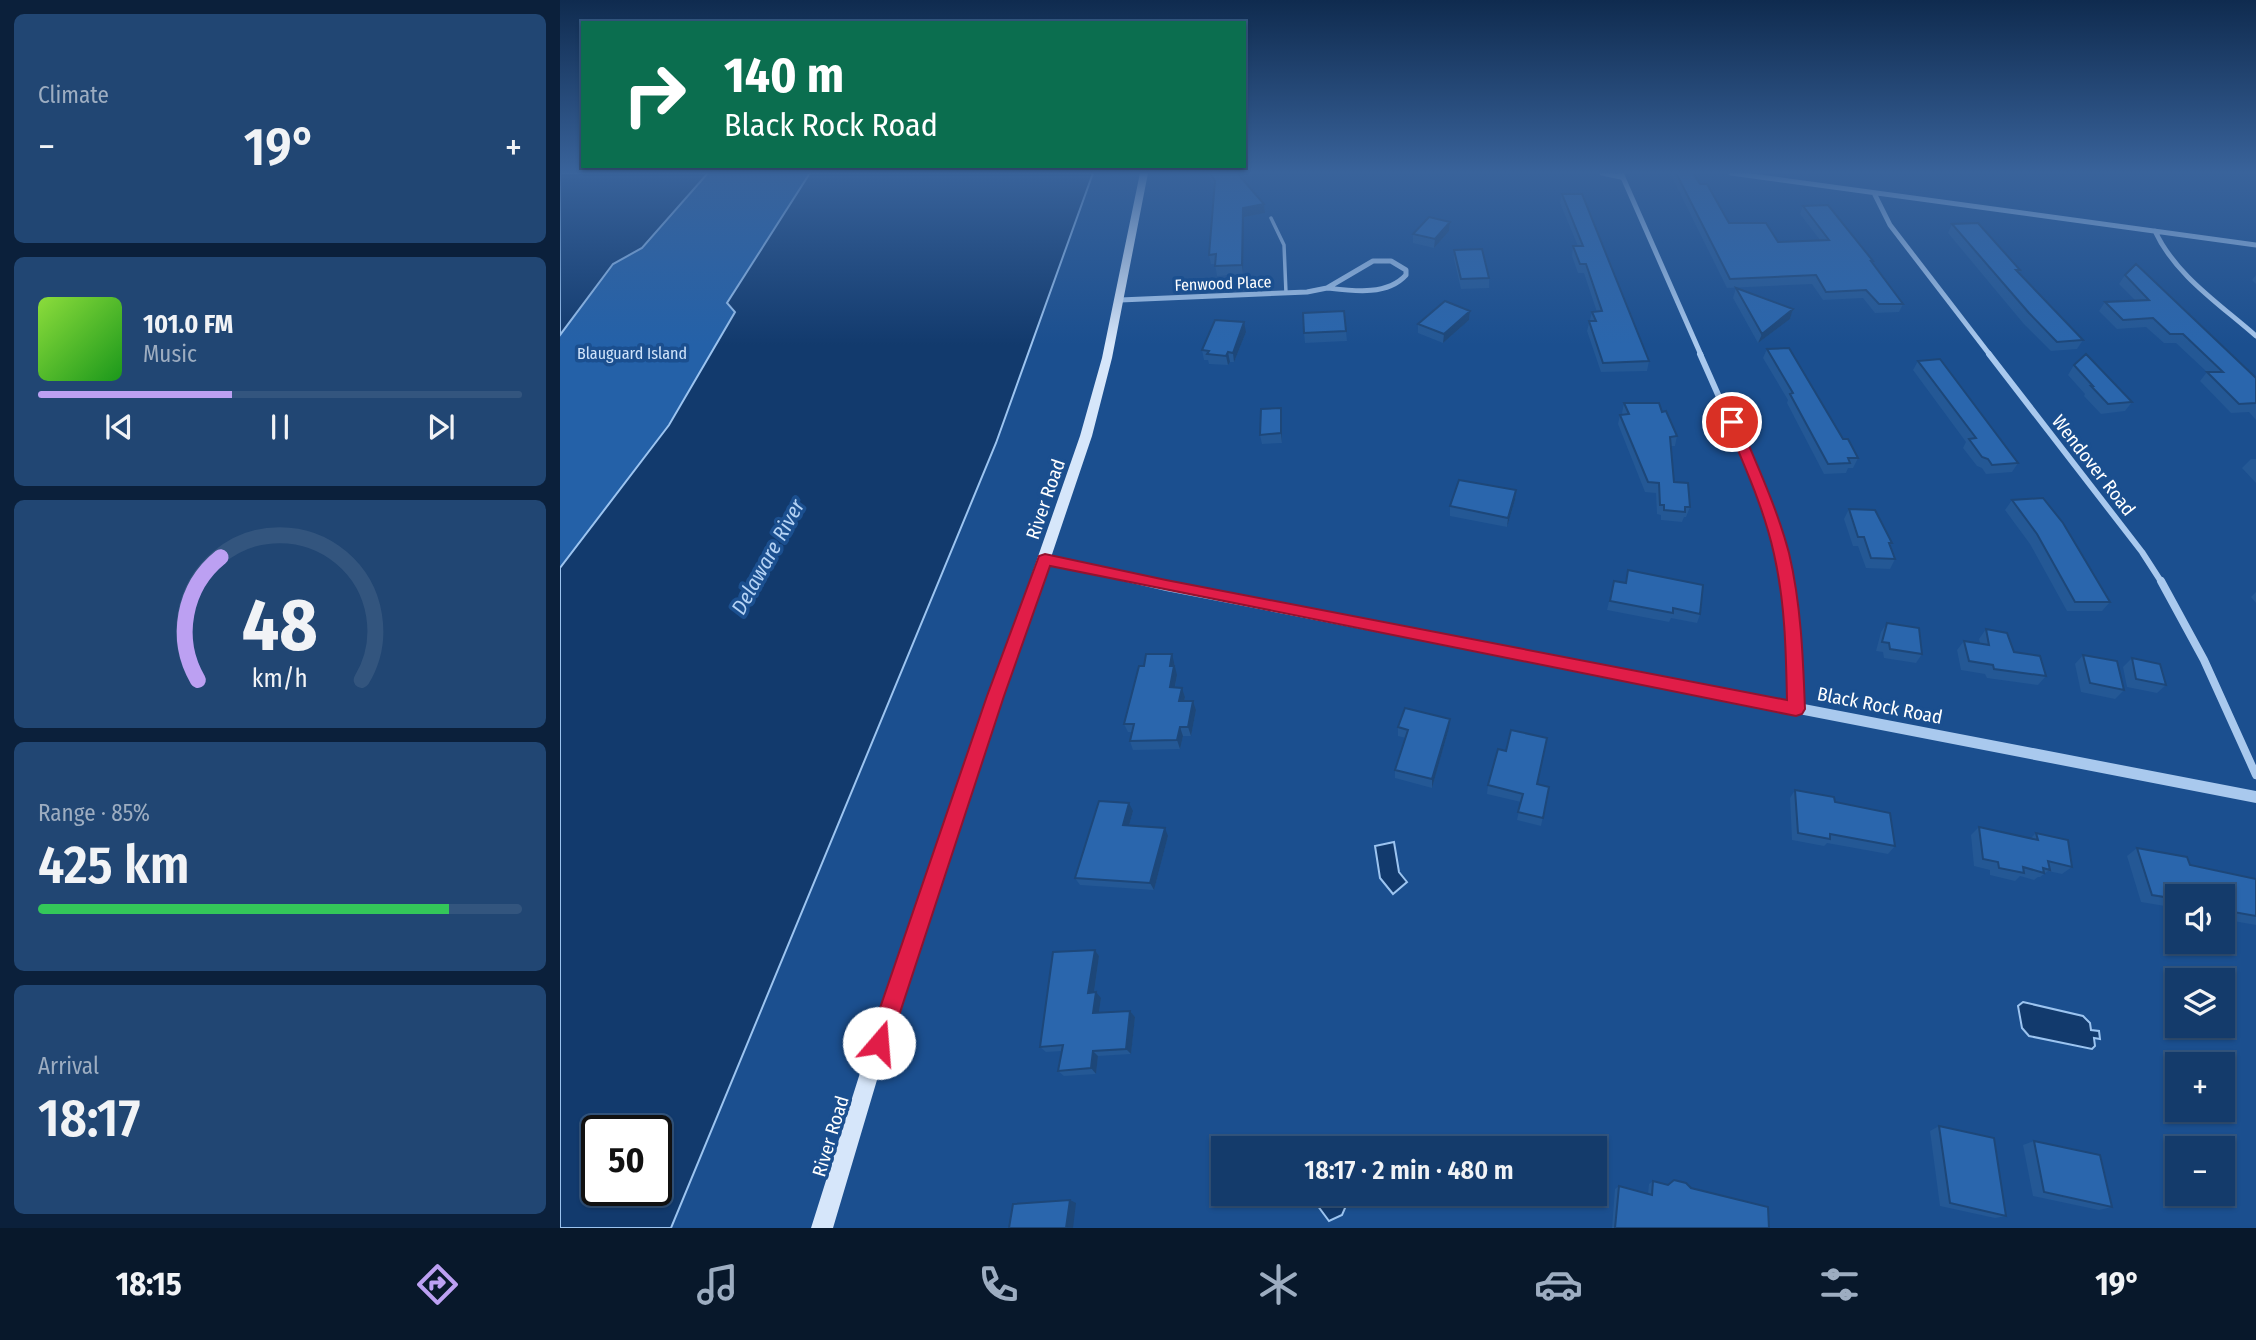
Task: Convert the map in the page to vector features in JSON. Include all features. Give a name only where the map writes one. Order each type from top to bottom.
[{"type":"main road","name":"River Road","points":[[822,1228],[887,1016],[1086,436],[1120,300],[1133,230]]},
{"type":"street","points":[[1645,230],[1766,503],[1782,554],[1791,603],[1796,709]]},
{"type":"street","name":"Wendover Road","points":[[1893,230],[2142,552],[2167,590],[2212,672],[2256,775]]},
{"type":"street","points":[[2150,230],[2256,245]]},
{"type":"street","points":[[2155,231],[2162,248],[2179,266],[2256,336]]},
{"type":"street","name":"Fenwood Place","points":[[1120,300],[1286,293],[1327,288],[1359,291],[1391,286],[1403,280],[1406,270],[1391,261],[1373,261],[1327,288]]},
{"type":"street","name":"Black Rock Road","points":[[1045,559],[1166,586],[2256,797]]},
{"type":"lane","points":[[1279,230],[1286,248],[1286,293]]},
{"type":"green space","name":"Blauguard Island","points":[[658,230],[779,230],[736,312],[669,425],[560,568],[560,335],[613,264],[642,248]]},
{"type":"water","points":[[560,230],[658,230],[642,248],[613,264],[560,335]]},
{"type":"water","name":"Delaware River","points":[[773,230],[1072,230],[996,443],[671,1228],[560,1228],[560,568],[669,425],[735,312],[727,303]]},
{"type":"water","points":[[1394,842],[1399,872],[1407,882],[1393,894],[1380,878],[1375,846]]},
{"type":"water","points":[[2023,1002],[2083,1016],[2090,1023],[2091,1030],[2099,1031],[2100,1039],[2094,1038],[2095,1046],[2092,1049],[2029,1036],[2022,1028],[2018,1006]]},
{"type":"water","points":[[1318,1206],[1346,1206],[1342,1215],[1329,1221]]},
{"type":"building","points":[[1211,230],[1243,230],[1242,265],[1215,266],[1216,254],[1209,255]]},
{"type":"building","points":[[1416,230],[1443,230],[1435,239],[1413,234]]},
{"type":"building","points":[[1577,230],[1597,230],[1649,361],[1603,363],[1589,321],[1596,321],[1592,312],[1602,311],[1586,264],[1580,264],[1573,246],[1583,246]]},
{"type":"building","points":[[1705,230],[1771,230],[1778,242],[1829,240],[1822,230],[1848,230],[1903,304],[1879,304],[1866,290],[1826,292],[1816,275],[1730,279]]},
{"type":"building","points":[[1957,230],[1985,230],[2020,270],[2016,270],[2083,340],[2057,342]]},
{"type":"building","points":[[1482,249],[1489,278],[1461,279],[1454,250]]},
{"type":"building","points":[[2136,264],[2256,378],[2256,403],[2239,404],[2207,372],[2223,372],[2183,334],[2170,334],[2153,318],[2123,320],[2105,302],[2149,300],[2125,275]]},
{"type":"building","points":[[1736,288],[1793,309],[1762,334]]},
{"type":"building","points":[[1445,301],[1470,311],[1444,334],[1418,324]]},
{"type":"building","points":[[1344,311],[1346,331],[1304,333],[1303,313]]},
{"type":"building","points":[[1215,320],[1244,322],[1233,353],[1228,352],[1226,356],[1207,354],[1209,351],[1202,350]]},
{"type":"building","points":[[1789,348],[1843,439],[1848,439],[1858,458],[1848,458],[1850,463],[1828,464],[1790,394],[1793,393],[1767,349]]},
{"type":"building","points":[[2086,354],[2132,402],[2108,404],[2074,365]]},
{"type":"building","points":[[1940,359],[2018,463],[1992,465],[1988,459],[1982,457],[1969,439],[1976,438],[1918,361]]},
{"type":"building","points":[[1624,403],[1659,403],[1662,412],[1666,411],[1677,436],[1670,437],[1674,482],[1688,483],[1690,507],[1685,507],[1685,512],[1664,510],[1664,505],[1660,505],[1659,483],[1648,482],[1620,415],[1629,414]]},
{"type":"building","points":[[1281,408],[1281,433],[1260,435],[1261,409]]},
{"type":"building","points":[[1459,480],[1516,490],[1508,518],[1450,506]]},
{"type":"building","points":[[2043,498],[2063,523],[2110,602],[2075,602],[2037,534],[2012,500]]},
{"type":"building","points":[[1849,509],[1875,510],[1892,543],[1889,543],[1895,559],[1871,558],[1864,537],[1858,537]]},
{"type":"building","points":[[1628,570],[1703,585],[1700,614],[1673,608],[1673,613],[1610,601],[1614,581],[1626,583]]},
{"type":"building","points":[[1887,623],[1919,628],[1922,654],[1890,649],[1889,643],[1882,642]]},
{"type":"building","points":[[1986,629],[2007,633],[2014,652],[2040,656],[2046,676],[1994,669],[1993,665],[1969,661],[1964,641],[1989,645]]},
{"type":"building","points":[[1146,654],[1172,654],[1170,666],[1174,666],[1170,687],[1182,688],[1179,701],[1193,701],[1188,727],[1180,727],[1177,740],[1130,741],[1134,724],[1124,724],[1139,666],[1144,666]]},
{"type":"building","points":[[2083,655],[2117,661],[2124,690],[2090,683]]},
{"type":"building","points":[[2132,658],[2160,664],[2166,685],[2136,679]]},
{"type":"building","points":[[1405,708],[1450,719],[1432,779],[1395,770],[1408,730],[1398,727]]},
{"type":"building","points":[[1511,730],[1547,738],[1537,784],[1549,787],[1543,818],[1518,812],[1523,794],[1488,785],[1498,749],[1506,751]]},
{"type":"building","points":[[1795,790],[1834,797],[1835,802],[1890,813],[1895,846],[1830,834],[1830,839],[1798,833]]},
{"type":"building","points":[[1099,801],[1129,803],[1123,825],[1165,828],[1150,883],[1075,878]]},
{"type":"building","points":[[1979,827],[2038,840],[2036,833],[2068,840],[2072,867],[2048,861],[2050,870],[2043,868],[2044,873],[2023,867],[2024,873],[1999,868],[1998,862],[1983,859]]},
{"type":"building","points":[[2137,848],[2187,857],[2190,865],[2256,879],[2256,916],[2235,912],[2235,884],[2165,884],[2165,897],[2152,895]]},
{"type":"building","points":[[1095,950],[1088,993],[1096,992],[1093,1013],[1130,1011],[1126,1049],[1093,1051],[1091,1068],[1058,1071],[1063,1045],[1040,1047],[1053,952]]},
{"type":"building","points":[[1939,1126],[1994,1138],[2006,1216],[1950,1203]]},
{"type":"building","points":[[2034,1141],[2100,1155],[2112,1207],[2044,1192]]},
{"type":"building","points":[[1674,1180],[1686,1183],[1691,1188],[1768,1207],[1769,1228],[1615,1228],[1619,1186],[1652,1195],[1653,1181],[1668,1185]]},
{"type":"building","points":[[1070,1200],[1066,1228],[1009,1228],[1013,1204]]},
{"type":"route","points":[[879,1043],[995,696],[1045,559],[1166,586],[1796,709],[1793,625],[1782,554],[1766,503],[1732,422]]}]
